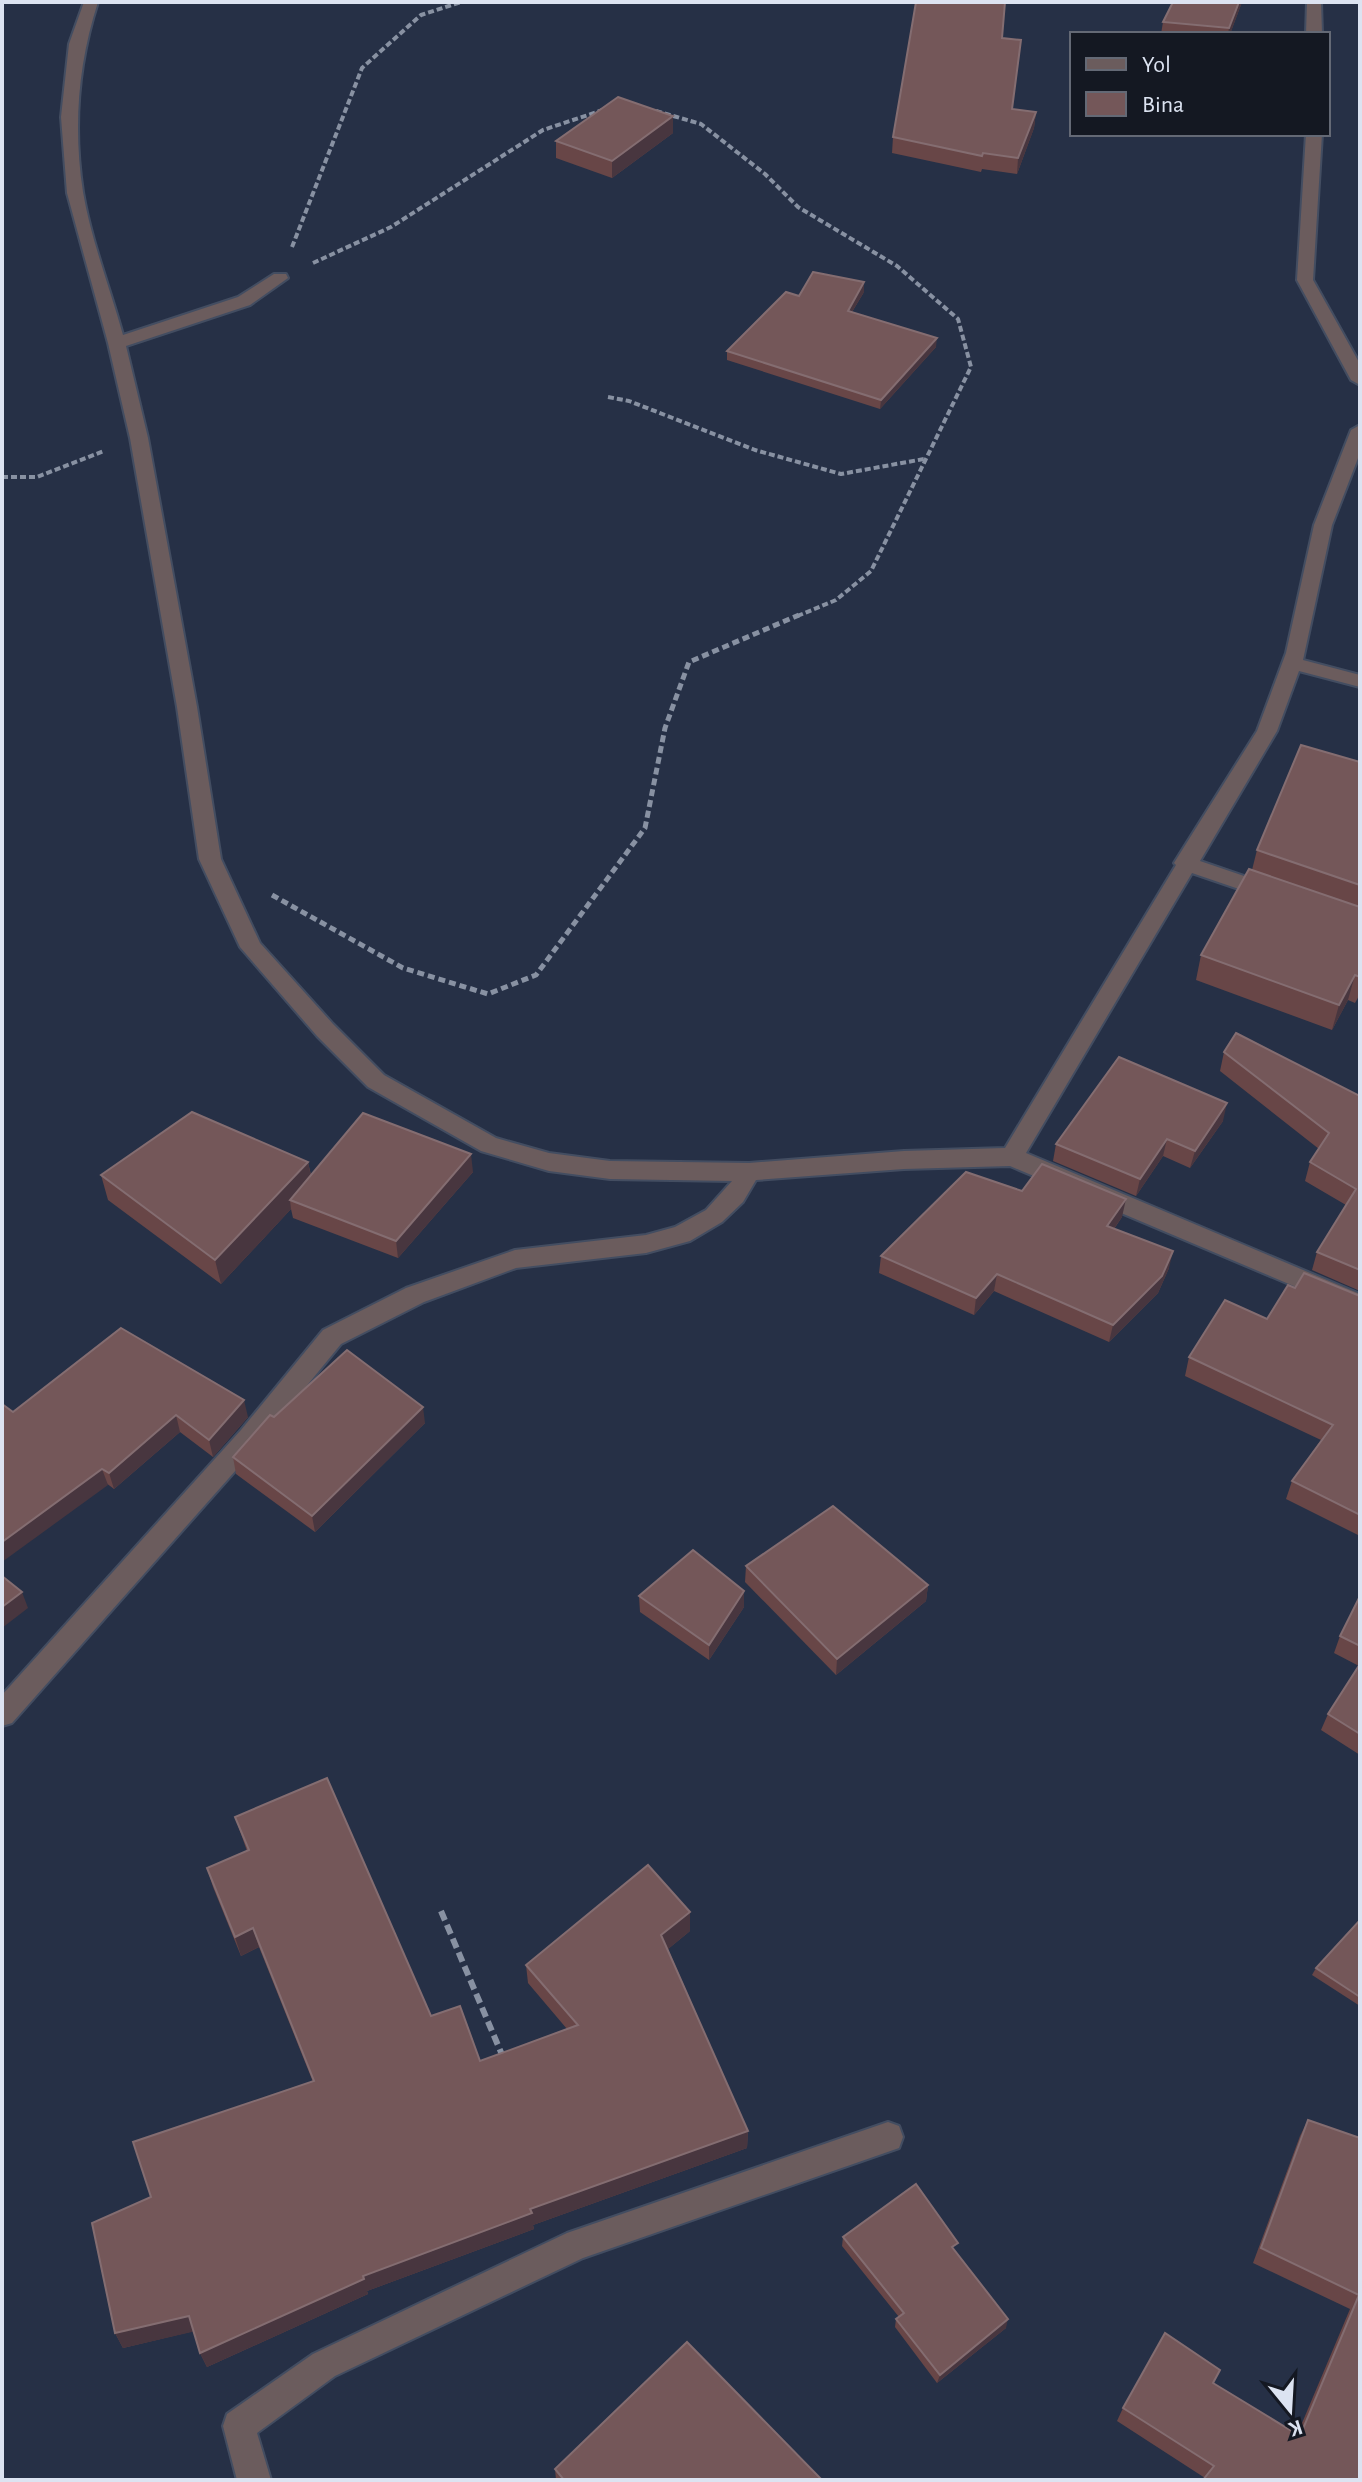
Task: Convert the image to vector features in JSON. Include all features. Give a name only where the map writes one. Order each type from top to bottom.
[{"type":"street","points":[[91,2],[77,44],[69,117],[75,193],[117,343],[139,438],[187,707],[210,859],[251,947],[376,1081],[489,1145],[549,1162],[610,1170],[749,1172],[904,1160],[1012,1157],[1360,1304]]},
{"type":"street","points":[[1314,2],[1314,32]]},
{"type":"street","points":[[1314,136],[1305,280],[1360,380]]},
{"type":"street","points":[[117,343],[244,301],[280,278]]},
{"type":"street","points":[[1012,1157],[1185,863],[1267,731],[1292,663],[1323,525],[1360,430]]},
{"type":"street","points":[[1292,663],[1360,681]]},
{"type":"street","points":[[1185,863],[1287,899]]},
{"type":"street","points":[[2,1714],[250,1437],[332,1337],[415,1295],[515,1259],[646,1244],[682,1234],[714,1216],[735,1196],[749,1172]]},
{"type":"street","points":[[254,2480],[239,2426],[324,2365],[578,2244],[888,2137]]},
{"type":"path","points":[[280,278],[362,68],[421,15],[461,2]]},
{"type":"path","points":[[280,278],[392,227],[524,137],[580,114],[613,108]]},
{"type":"path","points":[[210,859],[403,968],[488,994],[536,975],[645,828],[665,728],[689,662],[836,600],[871,571],[971,367],[958,319],[897,266],[798,207],[765,174],[701,124],[649,108]]},
{"type":"path","points":[[608,397],[629,401],[755,450],[841,474],[925,458]]},
{"type":"path","points":[[2,477],[37,477],[139,438]]},
{"type":"path","points":[[441,1911],[507,2067]]},
{"type":"building","points":[[916,2],[1005,2],[1002,38],[1021,40],[1012,109],[1036,112],[1018,158],[983,153],[982,156],[893,137]]},
{"type":"building","points":[[1173,2],[1239,2],[1229,28],[1163,22]]},
{"type":"building","points":[[618,97],[673,116],[612,161],[556,141]]},
{"type":"building","points":[[813,272],[864,282],[848,311],[937,338],[881,400],[727,351],[786,292],[799,296]]},
{"type":"building","points":[[1301,745],[1360,762],[1360,885],[1257,850]]},
{"type":"building","points":[[1249,869],[1360,907],[1360,977],[1355,975],[1339,1005],[1201,955]]},
{"type":"building","points":[[1236,1033],[1360,1096],[1360,1270],[1317,1252],[1356,1189],[1310,1162],[1329,1133],[1224,1052]]},
{"type":"building","points":[[1119,1057],[1227,1103],[1195,1151],[1167,1139],[1140,1179],[1056,1144]]},
{"type":"building","points":[[192,1112],[308,1162],[215,1260],[101,1175]]},
{"type":"building","points":[[363,1113],[471,1154],[396,1241],[290,1200]]},
{"type":"building","points":[[1042,1164],[1126,1199],[1107,1226],[1173,1251],[1162,1276],[1113,1325],[997,1274],[976,1298],[881,1256],[966,1172],[1022,1191]]},
{"type":"building","points":[[1304,1273],[1360,1296],[1360,1515],[1292,1481],[1333,1425],[1189,1357],[1225,1300],[1267,1319],[1288,1285],[1295,1288]]},
{"type":"building","points":[[121,1328],[244,1400],[209,1440],[176,1415],[109,1473],[102,1469],[2,1542],[2,1404],[13,1412]]},
{"type":"building","points":[[347,1350],[423,1407],[312,1516],[233,1457],[270,1415],[274,1417]]},
{"type":"building","points":[[833,1506],[928,1585],[837,1659],[746,1566]]},
{"type":"building","points":[[693,1550],[744,1591],[709,1645],[639,1596]]},
{"type":"building","points":[[2,1576],[22,1592],[2,1607]]},
{"type":"building","points":[[1360,1596],[1360,1646],[1340,1636]]},
{"type":"building","points":[[1360,1664],[1360,1734],[1328,1714]]},
{"type":"building","points":[[327,1778],[431,2016],[460,2006],[480,2061],[578,2025],[526,1965],[648,1865],[690,1912],[661,1935],[748,2131],[530,2209],[532,2213],[363,2276],[364,2279],[200,2353],[189,2316],[115,2333],[92,2223],[151,2197],[133,2142],[314,2081],[253,1928],[235,1937],[207,1868],[249,1850],[235,1817]]},
{"type":"building","points":[[1360,1920],[1360,1997],[1316,1968]]},
{"type":"building","points":[[1308,2120],[1360,2138],[1360,2480],[1203,2480],[1214,2466],[1123,2408],[1165,2333],[1220,2370],[1213,2383],[1300,2436],[1359,2295],[1261,2248]]},
{"type":"building","points":[[916,2184],[958,2243],[952,2247],[1008,2319],[940,2375],[896,2319],[904,2313],[843,2237]]},
{"type":"building","points":[[687,2342],[822,2480],[564,2480],[555,2469]]}]
